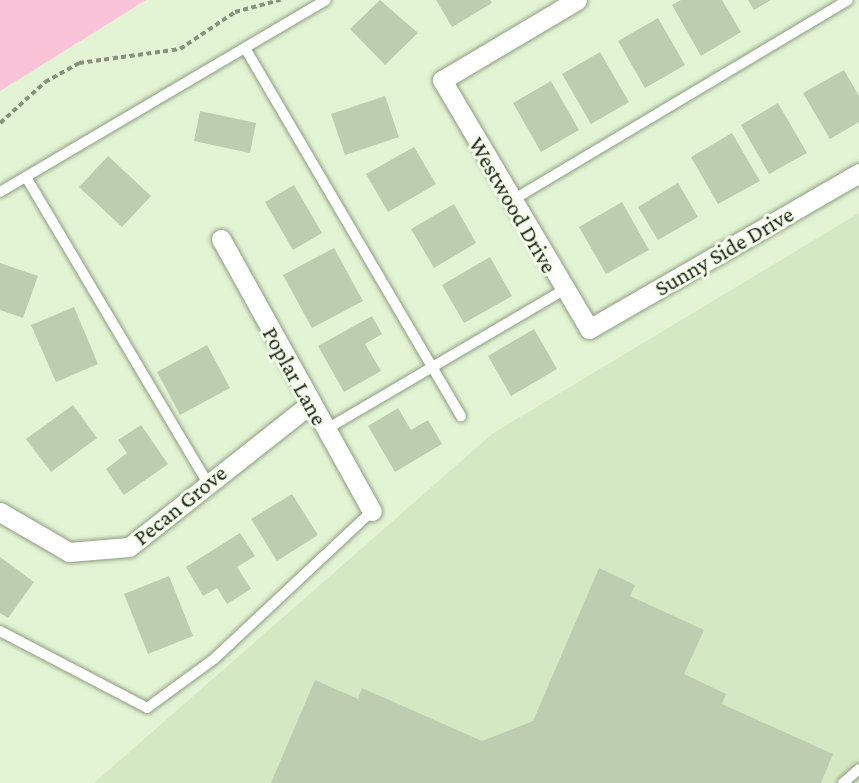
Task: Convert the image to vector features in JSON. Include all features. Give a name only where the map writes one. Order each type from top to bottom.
[{"type":"street","name":"Westwood Drive","points":[[577,0],[442,80],[562,291],[589,329]]},
{"type":"street","name":"Sunny Side Drive","points":[[589,329],[859,173]]},
{"type":"street","name":"Poplar Lane","points":[[221,239],[324,430],[372,511]]},
{"type":"street","name":"Pecan Grove","points":[[0,512],[69,552],[98,554],[154,533],[208,484],[310,404]]},
{"type":"lane","points":[[0,192],[326,0]]},
{"type":"lane","points":[[511,201],[848,0]]},
{"type":"lane","points":[[245,48],[461,416]]},
{"type":"lane","points":[[26,177],[208,484]]},
{"type":"lane","points":[[324,430],[431,364],[562,291]]},
{"type":"lane","points":[[0,631],[147,708],[214,659],[372,511]]},
{"type":"lane","points":[[843,783],[859,769]]},
{"type":"path","points":[[0,123],[45,82],[79,63],[180,49],[235,12],[280,0]]},
{"type":"shaded area","points":[[0,0],[146,0],[0,91]]},
{"type":"shaded area","points":[[859,213],[859,783],[94,783],[492,434]]},
{"type":"building","points":[[380,0],[418,33],[385,65],[350,29]]},
{"type":"building","points":[[436,0],[490,0],[492,3],[452,27]]},
{"type":"building","points":[[681,0],[722,0],[741,32],[701,56],[672,5]]},
{"type":"building","points":[[748,0],[771,0],[754,10]]},
{"type":"building","points":[[658,18],[685,65],[645,88],[618,41]]},
{"type":"building","points":[[600,52],[629,102],[591,124],[562,74]]},
{"type":"building","points":[[844,70],[859,96],[859,122],[830,139],[803,93]]},
{"type":"building","points":[[551,81],[579,130],[541,152],[513,103]]},
{"type":"building","points":[[385,96],[399,137],[345,155],[331,114]]},
{"type":"building","points":[[778,103],[807,153],[769,174],[741,125]]},
{"type":"building","points":[[200,111],[256,123],[250,153],[194,141]]},
{"type":"building","points":[[732,133],[760,181],[718,204],[691,157]]},
{"type":"building","points":[[414,147],[436,184],[388,212],[366,174]]},
{"type":"building","points":[[108,156],[151,196],[122,227],[79,187]]},
{"type":"building","points":[[678,183],[698,217],[658,240],[638,207]]},
{"type":"building","points":[[294,185],[322,233],[293,250],[265,202]]},
{"type":"building","points":[[622,202],[649,250],[606,274],[579,227]]},
{"type":"building","points":[[454,204],[476,243],[434,268],[411,229]]},
{"type":"building","points":[[334,248],[363,301],[312,328],[283,275]]},
{"type":"building","points":[[490,257],[512,296],[464,323],[442,285]]},
{"type":"building","points":[[0,263],[38,276],[23,318],[0,310]]},
{"type":"building","points":[[74,307],[98,364],[56,382],[31,325]]},
{"type":"building","points":[[372,316],[382,334],[365,344],[381,371],[344,392],[318,346]]},
{"type":"building","points":[[534,329],[557,369],[511,396],[488,356]]},
{"type":"building","points":[[207,345],[230,388],[180,415],[157,372]]},
{"type":"building","points":[[73,405],[97,438],[51,472],[26,439]]},
{"type":"building","points":[[398,408],[411,430],[428,420],[442,444],[395,472],[368,426]]},
{"type":"building","points":[[141,425],[168,464],[124,495],[106,469],[127,453],[118,440]]},
{"type":"building","points":[[292,494],[318,535],[277,561],[251,519]]},
{"type":"building","points":[[240,533],[255,556],[237,567],[251,589],[227,604],[217,588],[203,596],[186,567]]},
{"type":"building","points":[[0,557],[34,582],[8,618],[0,613]]},
{"type":"building","points":[[599,568],[635,585],[630,596],[704,630],[684,674],[726,694],[722,704],[833,754],[821,783],[271,783],[315,680],[358,699],[362,688],[482,741],[533,721]]},
{"type":"building","points":[[169,576],[193,636],[148,654],[124,594]]}]
